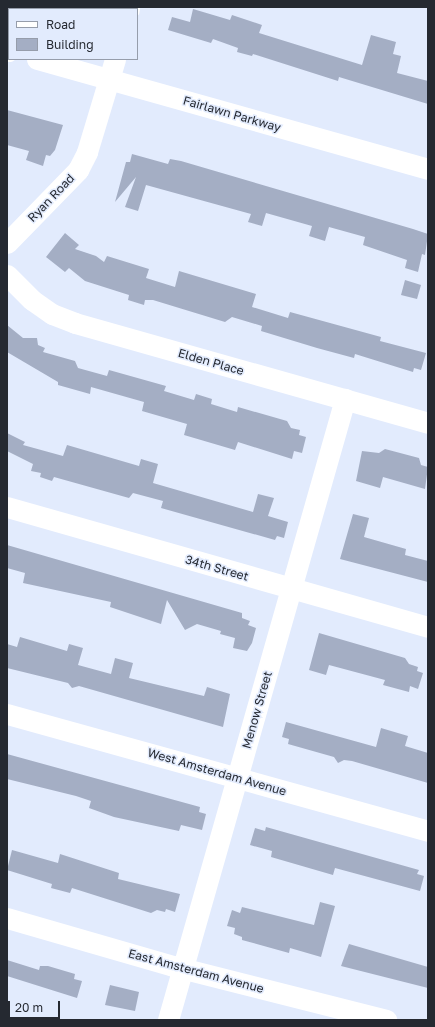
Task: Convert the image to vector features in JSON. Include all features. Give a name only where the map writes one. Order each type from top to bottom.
[{"type":"street","name":"Fairlawn Parkway","points":[[40,60],[428,170]]},
{"type":"street","name":"Ryan Road","points":[[7,243],[78,170],[87,152],[110,80],[115,60]]},
{"type":"street","name":"Elden Place","points":[[7,275],[32,300],[52,314],[75,324],[428,422]]},
{"type":"street","name":"Menow Street","points":[[168,1020],[345,399]]},
{"type":"street","name":"34th Street","points":[[7,507],[291,590],[428,627]]},
{"type":"street","name":"West Amsterdam Avenue","points":[[7,714],[428,831]]},
{"type":"street","name":"East Amsterdam Avenue","points":[[7,918],[183,968],[386,1020]]},
{"type":"building","points":[[193,9],[230,20],[232,15],[262,25],[259,33],[362,65],[371,35],[396,42],[393,54],[401,56],[397,73],[428,81],[428,104],[339,77],[338,81],[253,54],[252,56],[237,52],[238,48],[213,39],[211,43],[168,30],[172,17],[190,22]]},
{"type":"building","points":[[7,110],[63,125],[55,150],[50,156],[46,155],[43,166],[26,160],[29,151],[7,145]]},
{"type":"building","points":[[132,154],[168,164],[170,159],[181,161],[428,234],[425,255],[422,254],[418,272],[405,268],[407,260],[363,245],[365,237],[329,227],[325,241],[309,236],[312,226],[266,213],[262,226],[248,222],[251,214],[146,185],[138,211],[125,207],[136,177],[115,202],[126,162],[130,162]]},
{"type":"building","points":[[65,233],[79,245],[75,249],[96,256],[104,262],[107,256],[149,269],[146,278],[175,287],[179,271],[256,294],[252,307],[288,318],[290,312],[381,337],[380,341],[426,353],[421,370],[414,368],[413,372],[355,354],[354,358],[317,348],[261,331],[262,326],[232,317],[225,322],[153,300],[145,300],[144,305],[128,300],[129,295],[85,281],[69,268],[65,272],[46,257]]},
{"type":"building","points":[[405,280],[421,285],[417,299],[401,295]]},
{"type":"building","points":[[7,325],[23,338],[37,338],[38,345],[45,348],[43,352],[75,361],[78,368],[107,376],[109,370],[166,386],[164,391],[194,400],[196,394],[212,399],[211,404],[237,412],[238,407],[287,421],[291,428],[300,430],[299,435],[306,437],[302,453],[294,451],[292,459],[238,442],[235,450],[184,435],[187,424],[142,411],[144,402],[91,387],[90,394],[58,385],[58,382],[7,352]]},
{"type":"building","points":[[7,433],[25,442],[23,445],[63,456],[67,445],[139,466],[141,459],[158,464],[153,483],[253,512],[258,494],[274,498],[268,516],[288,522],[284,538],[277,536],[275,540],[161,508],[163,501],[133,493],[129,498],[54,477],[52,481],[40,477],[41,473],[31,471],[33,464],[7,451]]},
{"type":"building","points":[[385,449],[419,458],[421,465],[428,467],[425,489],[383,477],[380,488],[356,481],[362,451],[379,453]]},
{"type":"building","points":[[353,514],[369,518],[364,537],[406,549],[405,555],[428,561],[428,582],[340,559]]},
{"type":"building","points":[[7,545],[242,613],[242,618],[250,621],[248,625],[256,628],[252,643],[247,651],[233,648],[235,638],[220,634],[221,631],[197,624],[185,630],[167,600],[161,624],[110,607],[111,602],[23,583],[25,573],[7,568]]},
{"type":"building","points":[[319,633],[405,658],[409,664],[418,667],[417,671],[423,673],[418,689],[410,686],[409,692],[383,685],[385,680],[329,665],[326,675],[309,670]]},
{"type":"building","points":[[20,637],[67,651],[69,644],[83,648],[78,665],[111,674],[115,658],[133,663],[129,678],[204,696],[207,687],[230,694],[223,727],[79,686],[72,688],[68,683],[7,668],[7,644],[17,647]]},
{"type":"building","points":[[286,722],[376,747],[381,728],[408,736],[405,746],[428,753],[428,783],[352,761],[344,760],[338,763],[334,757],[288,744],[289,739],[282,737]]},
{"type":"building","points":[[7,754],[200,807],[199,812],[206,814],[202,830],[181,825],[179,831],[114,817],[89,808],[91,801],[7,779]]},
{"type":"building","points":[[266,827],[419,870],[417,874],[424,876],[420,891],[335,868],[333,875],[271,857],[272,851],[250,845],[255,828],[265,831]]},
{"type":"building","points":[[12,850],[58,863],[60,854],[119,873],[118,879],[180,894],[175,912],[166,909],[165,912],[157,910],[151,913],[72,888],[70,893],[51,888],[52,884],[7,870]]},
{"type":"building","points":[[320,902],[335,906],[321,957],[290,948],[289,953],[242,940],[242,937],[234,934],[235,928],[227,926],[232,910],[240,913],[242,907],[314,925]]},
{"type":"building","points":[[349,944],[428,967],[428,988],[341,966]]},
{"type":"building","points":[[7,960],[39,970],[40,966],[48,966],[75,974],[74,979],[82,981],[77,998],[7,976]]},
{"type":"building","points":[[110,985],[139,992],[135,1011],[105,1005]]}]
